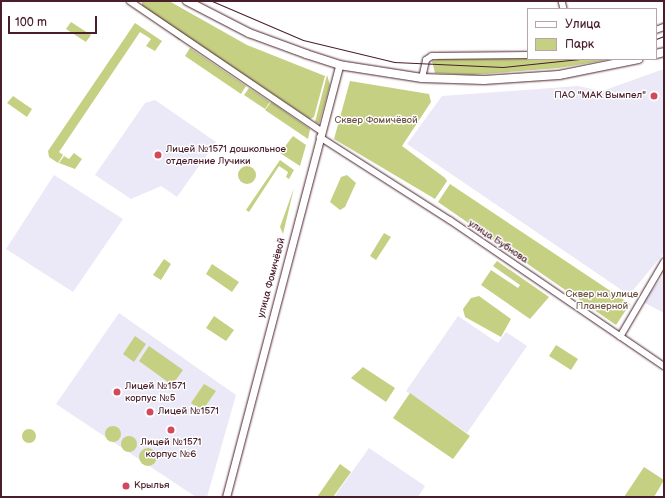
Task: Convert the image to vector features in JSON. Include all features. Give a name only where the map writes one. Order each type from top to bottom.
[{"type":"main road","points":[[187,1],[249,33],[339,64],[422,78],[484,80],[559,75],[633,60]]},
{"type":"street","name":"улица Бубнова","points":[[130,1],[320,134],[450,220],[664,366]]},
{"type":"street","points":[[422,78],[426,60],[432,56],[527,55]]},
{"type":"street","name":"улица Фомичёвой","points":[[226,497],[339,64]]},
{"type":"street","points":[[620,337],[663,264]]},
{"type":"shaded area","points":[[664,69],[664,253],[629,295],[407,144],[442,96],[578,86],[602,91]]},
{"type":"shaded area","name":"Лицей №1571 дошкольное отделение Лучики","points":[[155,100],[216,142],[177,197],[161,186],[131,199],[95,175],[145,103]]},
{"type":"shaded area","points":[[54,175],[123,219],[73,292],[6,249]]},
{"type":"shaded area","points":[[664,275],[664,313],[643,302]]},
{"type":"shaded area","name":"Лицей №1571","points":[[119,313],[236,395],[207,497],[196,497],[56,404]]},
{"type":"shaded area","points":[[458,316],[498,343],[506,332],[527,346],[467,433],[406,391]]},
{"type":"shaded area","points":[[369,448],[425,486],[418,497],[334,497]]},
{"type":"green space","points":[[142,1],[169,1],[247,45],[325,76],[314,117],[310,119],[188,37],[179,40],[142,8]]},
{"type":"green space","points":[[71,22],[91,35],[86,42],[66,29]]},
{"type":"green space","points":[[135,23],[162,41],[155,51],[146,46],[151,39],[140,32],[59,152],[63,155],[58,163],[49,157],[48,151]]},
{"type":"green space","points":[[190,48],[246,86],[241,94],[185,56]]},
{"type":"green space","points":[[527,58],[527,60],[606,60],[559,68],[472,75],[435,73],[432,61],[438,59]]},
{"type":"green space","points":[[327,75],[330,85],[319,124],[315,122]]},
{"type":"green space","name":"Сквер Фомичёвой","points":[[350,81],[429,94],[431,102],[402,146],[447,181],[435,199],[334,139]]},
{"type":"green space","points":[[249,88],[270,102],[265,109],[244,95]]},
{"type":"green space","points":[[13,96],[32,109],[27,117],[7,103]]},
{"type":"green space","points":[[271,102],[310,129],[308,139],[265,110]]},
{"type":"green space","points":[[293,136],[306,145],[300,166],[280,153]]},
{"type":"green space","points":[[74,153],[82,159],[75,169],[59,163],[64,156],[69,159]]},
{"type":"green space","points":[[280,160],[294,170],[289,179],[286,177],[288,172],[279,166],[249,212],[246,210]]},
{"type":"green space","points":[[243,166],[251,166],[256,171],[254,182],[251,184],[243,184],[238,179],[238,171]]},
{"type":"green space","points":[[347,175],[356,183],[345,207],[340,210],[330,202],[341,177]]},
{"type":"green space","name":"Сквер на улице Планерной","points":[[450,184],[630,304],[616,325],[438,202]]},
{"type":"green space","points":[[294,188],[283,234],[280,227]]},
{"type":"green space","points":[[384,233],[391,237],[376,260],[370,256]]},
{"type":"green space","points":[[164,259],[171,264],[161,280],[153,275]]},
{"type":"green space","points":[[497,261],[549,297],[530,319],[481,285],[491,270],[518,288],[520,285],[493,266]]},
{"type":"green space","points":[[212,264],[239,282],[232,292],[206,274]]},
{"type":"green space","points":[[479,296],[511,319],[501,337],[465,317],[463,309],[471,298]]},
{"type":"green space","points":[[214,316],[234,330],[226,341],[206,328]]},
{"type":"green space","points":[[135,336],[146,344],[134,362],[123,354]]},
{"type":"green space","points":[[556,345],[578,359],[571,370],[549,356]]},
{"type":"green space","points":[[149,346],[183,370],[172,385],[139,361]]},
{"type":"green space","points":[[363,367],[395,388],[386,402],[351,378]]},
{"type":"green space","points":[[204,384],[216,391],[202,411],[191,403]]},
{"type":"green space","points":[[410,393],[470,436],[453,459],[393,418]]},
{"type":"green space","points":[[113,426],[119,428],[121,434],[119,440],[113,442],[107,440],[105,434],[107,428]]},
{"type":"green space","points":[[26,429],[32,429],[36,433],[36,439],[32,443],[26,443],[22,439],[22,433]]},
{"type":"green space","points":[[126,436],[132,436],[137,441],[135,450],[132,452],[126,452],[121,447],[121,441]]},
{"type":"green space","points":[[148,448],[154,451],[157,457],[154,463],[148,466],[142,463],[139,457],[142,451]]},
{"type":"green space","points":[[340,464],[351,472],[333,497],[317,497]]},
{"type":"green space","points":[[644,467],[664,480],[654,497],[624,497]]},
{"type":"tram line","points":[[212,1],[303,40],[394,62],[503,67],[570,60]]},
{"type":"tram line","points":[[657,39],[664,36]]},
{"type":"place","name":"ПАО \"МАК Вымпел\"","points":[[654,96]]},
{"type":"place","name":"Лицей №1571 дошкольное отделение Лучики","points":[[158,155]]},
{"type":"place","name":"Лицей №1571 корпус №5","points":[[117,392]]},
{"type":"place","name":"Лицей №1571","points":[[150,412]]},
{"type":"place","name":"Лицей №1571 корпус №6","points":[[171,430]]},
{"type":"place","name":"Крылья","points":[[126,486]]}]
